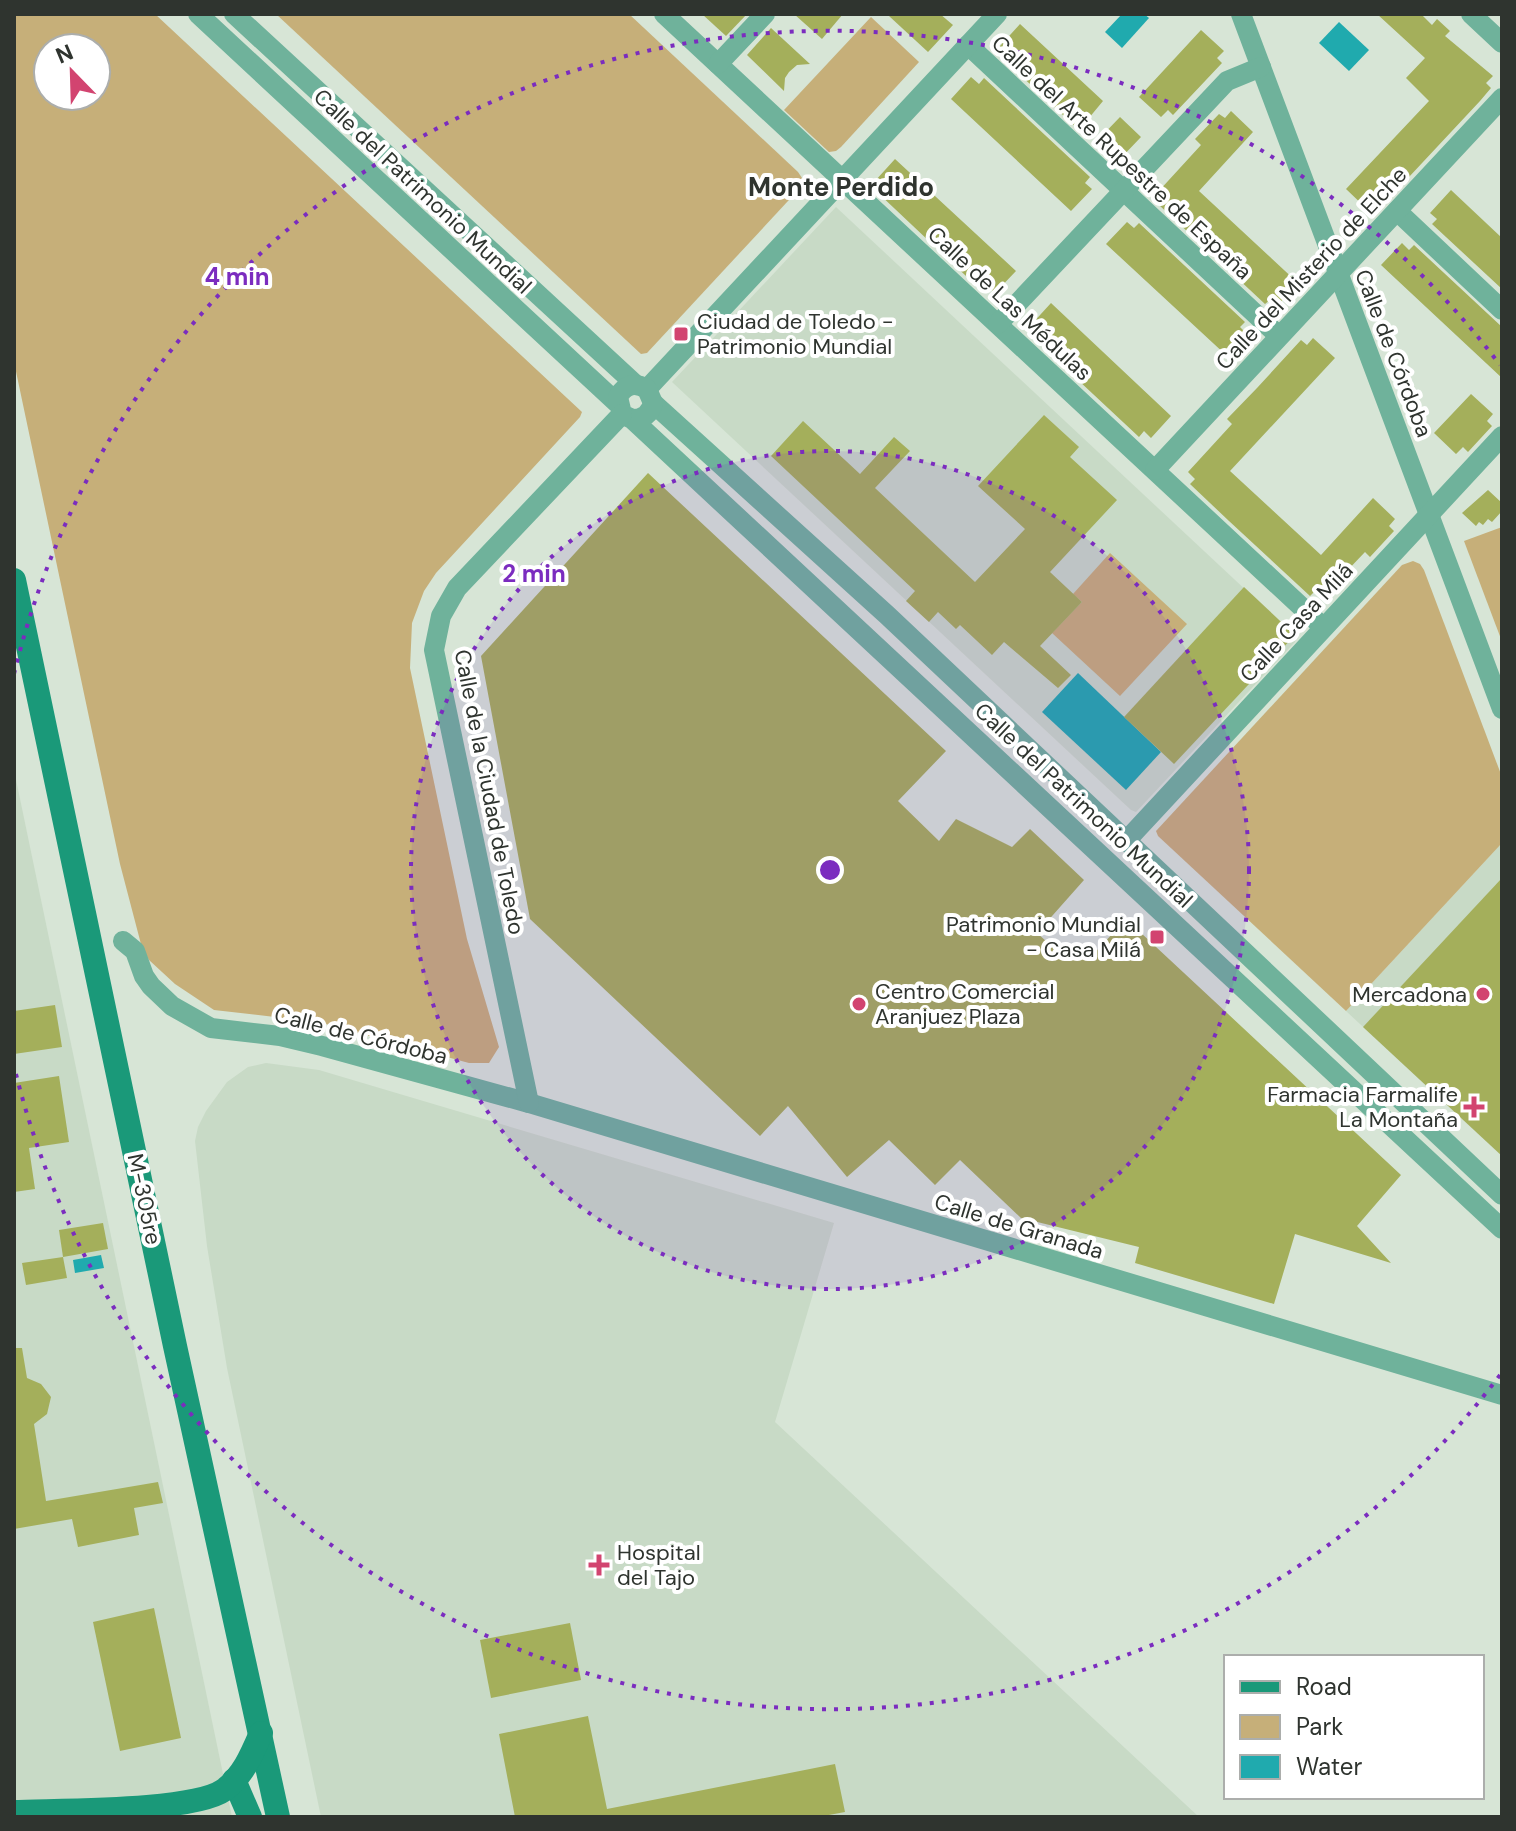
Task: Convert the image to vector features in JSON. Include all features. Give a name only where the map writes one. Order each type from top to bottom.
[{"type":"main road","name":"M-305re","points":[[14,580],[175,1346],[278,1817]]},
{"type":"main road","points":[[14,1812],[191,1803],[215,1795],[234,1780],[248,1763],[261,1733]]},
{"type":"main road","points":[[234,1780],[250,1817]]},
{"type":"street","name":"Calle del Patrimonio Mundial","points":[[198,14],[1502,1229]]},
{"type":"street","name":"Calle del Patrimonio Mundial","points":[[234,14],[887,615],[1502,1195]]},
{"type":"street","name":"Calle de Las Médulas","points":[[664,14],[1323,627]]},
{"type":"street","points":[[718,64],[765,14]]},
{"type":"street","points":[[645,392],[997,14]]},
{"type":"street","name":"Calle de Córdoba","points":[[1241,14],[1502,709]]},
{"type":"street","points":[[1471,14],[1502,43]]},
{"type":"street","name":"Calle del Arte Rupestre de España","points":[[968,45],[1279,336]]},
{"type":"street","points":[[998,324],[1227,81],[1261,67]]},
{"type":"street","name":"Calle del Misterio de Elche","points":[[1155,470],[1502,98]]},
{"type":"street","points":[[1397,211],[1502,310]]},
{"type":"street","points":[[625,388],[645,392],[648,413],[638,419],[624,412],[625,388]]},
{"type":"street","name":"Calle de la Ciudad de Toledo","points":[[529,1103],[434,650],[441,616],[457,588],[624,412]]},
{"type":"street","name":"Calle Casa Milá","points":[[1126,841],[1502,436]]},
{"type":"street","name":"Calle de Córdoba","points":[[123,941],[135,951],[151,986],[172,1006],[199,1024],[280,1036],[322,1046],[529,1103]]},
{"type":"street","name":"Calle de Granada","points":[[529,1103],[1498,1395]]},
{"type":"shaded area","points":[[836,207],[1296,637],[1295,642],[1136,812],[672,382]]},
{"type":"shaded area","points":[[14,770],[232,1817],[14,1817]]},
{"type":"shaded area","points":[[1502,843],[1502,1156],[1346,1011]]},
{"type":"shaded area","name":"Hospital del Tajo","points":[[266,1063],[319,1070],[834,1223],[775,1422],[1199,1817],[321,1817],[227,1368],[207,1246],[195,1141],[206,1111],[227,1082],[248,1067]]},
{"type":"green space","points":[[14,14],[155,14],[582,412],[436,573],[424,591],[412,623],[410,668],[467,939],[499,1047],[489,1063],[469,1063],[318,1022],[214,1010],[175,984],[149,960],[142,948],[120,864],[14,362]]},
{"type":"green space","points":[[276,14],[629,14],[798,172],[802,178],[801,187],[647,353],[641,354]]},
{"type":"green space","points":[[871,17],[919,62],[841,147],[829,152],[784,110]]},
{"type":"green space","points":[[1502,527],[1502,639],[1501,639],[1464,541]]},
{"type":"green space","points":[[1110,553],[1187,624],[1120,696],[1052,633],[1082,602],[1073,594]]},
{"type":"green space","points":[[1413,561],[1424,570],[1502,777],[1502,843],[1346,1011],[1156,831],[1402,565]]},
{"type":"water","points":[[1122,14],[1144,14],[1149,18],[1122,48],[1105,32]]},
{"type":"water","points":[[1339,22],[1369,50],[1349,71],[1319,43]]},
{"type":"water","points":[[1078,673],[1161,752],[1126,790],[1042,712]]},
{"type":"water","points":[[101,1255],[104,1268],[75,1273],[73,1260]]},
{"type":"building","points":[[702,14],[747,14],[726,36]]},
{"type":"building","points":[[794,14],[843,14],[822,39]]},
{"type":"building","points":[[940,14],[953,25],[928,52],[889,16]]},
{"type":"building","points":[[1377,14],[1421,14],[1432,25],[1437,19],[1450,31],[1445,36],[1493,76],[1486,83],[1491,88],[1480,101],[1380,208],[1374,203],[1368,210],[1346,189],[1429,101],[1406,78],[1425,58]]},
{"type":"building","points":[[1020,24],[1103,101],[1079,130],[1002,58],[1007,53],[1000,46]]},
{"type":"building","points":[[771,28],[810,64],[797,65],[789,72],[784,91],[747,55]]},
{"type":"building","points":[[1201,30],[1224,51],[1217,58],[1222,63],[1173,115],[1168,110],[1161,117],[1139,97]]},
{"type":"building","points":[[971,77],[979,84],[984,78],[1090,177],[1085,183],[1092,189],[1071,211],[951,99]]},
{"type":"building","points":[[1231,111],[1253,132],[1199,191],[1298,283],[1278,305],[1271,299],[1265,304],[1159,205],[1164,199],[1157,193],[1201,145],[1195,139],[1219,114],[1225,118]]},
{"type":"building","points":[[1120,117],[1141,137],[1120,159],[1114,152],[1109,157],[1094,144]]},
{"type":"building","points":[[895,159],[1016,271],[995,293],[988,286],[983,292],[877,192],[882,187],[875,181]]},
{"type":"building","points":[[1451,190],[1502,238],[1502,289],[1432,224],[1437,219],[1430,213]]},
{"type":"building","points":[[1127,222],[1134,228],[1139,223],[1245,322],[1240,327],[1247,334],[1227,356],[1106,244]]},
{"type":"building","points":[[1402,243],[1409,250],[1414,245],[1502,327],[1502,378],[1381,265]]},
{"type":"building","points":[[1051,303],[1171,416],[1151,438],[1144,431],[1139,437],[1032,337],[1037,332],[1030,326]]},
{"type":"building","points":[[1313,338],[1335,358],[1230,471],[1321,555],[1373,498],[1395,519],[1389,526],[1394,531],[1370,557],[1365,552],[1322,597],[1315,591],[1310,596],[1229,521],[1190,484],[1195,479],[1188,472],[1232,424],[1227,419],[1301,340],[1307,345]]},
{"type":"building","points":[[1471,394],[1493,414],[1487,421],[1492,426],[1468,452],[1463,447],[1456,454],[1434,433]]},
{"type":"building","points":[[1044,415],[1079,447],[1070,457],[1117,500],[1050,572],[1082,602],[1040,646],[1071,675],[1058,688],[1004,642],[992,655],[960,625],[956,629],[938,612],[929,622],[906,601],[915,591],[771,456],[803,421],[860,474],[894,437],[910,451],[875,488],[975,582],[1025,529],[978,486]]},
{"type":"building","points":[[648,473],[946,751],[898,801],[939,841],[956,819],[1012,847],[1030,829],[1084,880],[1037,933],[1066,959],[1076,947],[1089,959],[1126,919],[1401,1175],[1357,1226],[1391,1263],[1295,1234],[1274,1304],[1135,1263],[1139,1247],[1021,1218],[960,1160],[935,1185],[889,1140],[847,1177],[788,1106],[760,1136],[530,919],[481,656]]},
{"type":"building","points":[[1488,490],[1502,503],[1502,511],[1492,522],[1488,519],[1483,525],[1479,522],[1476,526],[1462,513]]},
{"type":"building","points":[[1244,587],[1295,635],[1174,764],[1124,717]]},
{"type":"building","points":[[1502,878],[1502,1156],[1363,1027]]},
{"type":"building","points":[[55,1005],[62,1047],[14,1054],[14,1011]]},
{"type":"building","points":[[59,1076],[69,1142],[29,1148],[35,1189],[14,1192],[14,1083]]},
{"type":"building","points":[[103,1223],[108,1249],[63,1257],[59,1230]]},
{"type":"building","points":[[63,1257],[67,1278],[26,1285],[22,1263]]},
{"type":"building","points":[[14,1348],[22,1348],[27,1378],[41,1384],[51,1397],[47,1414],[34,1424],[46,1501],[158,1482],[163,1503],[134,1508],[139,1535],[78,1547],[72,1519],[14,1529]]},
{"type":"building","points":[[154,1608],[181,1738],[120,1751],[93,1622]]},
{"type":"building","points":[[570,1623],[581,1680],[491,1698],[480,1640]]},
{"type":"building","points":[[588,1716],[607,1809],[835,1764],[845,1812],[818,1817],[515,1817],[499,1734]]},
{"type":"place","name":"Ciudad de Toledo - Patrimonio Mundial","points":[[681,334]]},
{"type":"place","name":"Patrimonio Mundial - Casa Milá","points":[[1157,937]]},
{"type":"place","name":"Mercadona","points":[[1483,994]]},
{"type":"place","name":"Centro Comercial Aranjuez Plaza","points":[[859,1004]]},
{"type":"place","name":"Farmacia Farmalife La Montaña","points":[[1474,1107]]},
{"type":"place","name":"Hospital del Tajo","points":[[599,1565]]},
{"type":"district","name":"Monte Perdido","points":[[841,187]]}]
